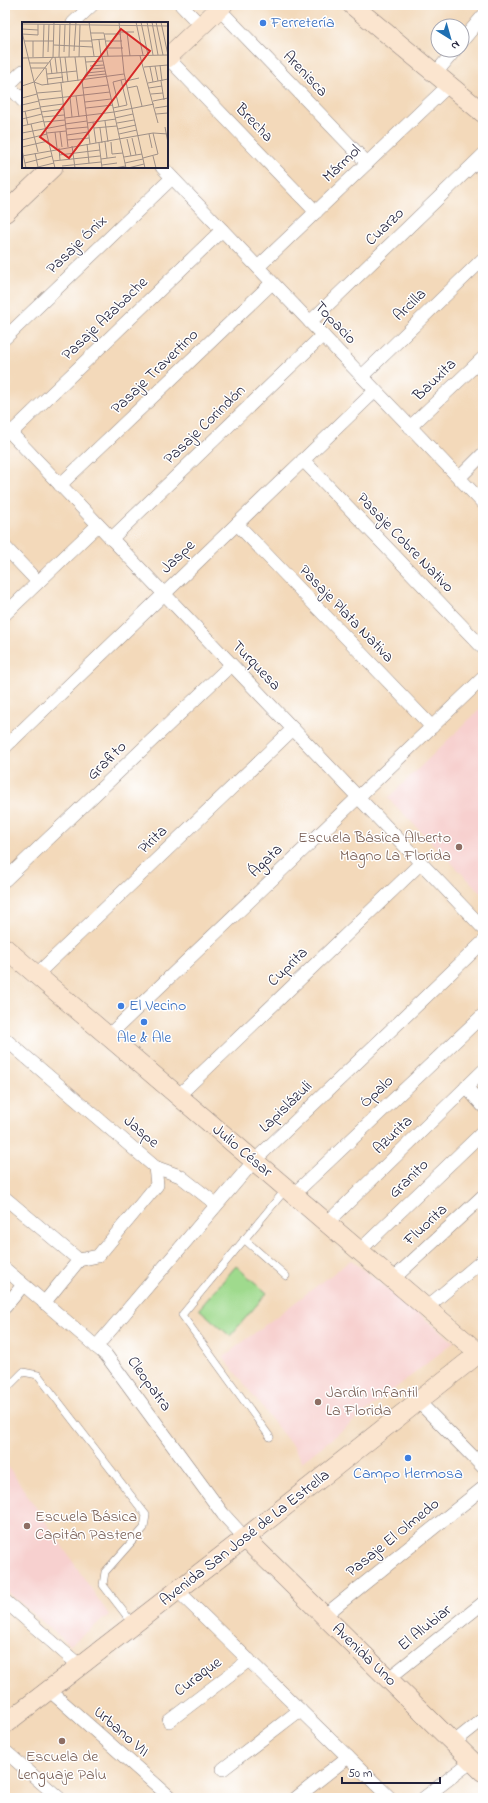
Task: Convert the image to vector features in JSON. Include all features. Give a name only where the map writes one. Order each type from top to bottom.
[{"type":"street","points":[[75,22],[92,5]]},
{"type":"street","points":[[181,5],[201,26]]},
{"type":"street","points":[[168,57],[221,7]]},
{"type":"street","name":"Arenisca","points":[[221,7],[367,163]]},
{"type":"street","points":[[362,8],[483,113]]},
{"type":"street","points":[[470,32],[483,16]]},
{"type":"street","name":"Mármol","points":[[258,267],[367,163],[442,79],[451,58]]},
{"type":"street","name":"Brecha","points":[[168,59],[316,212]]},
{"type":"street","points":[[22,72],[6,85],[22,100]]},
{"type":"street","name":"Cuarzo","points":[[310,322],[483,155]]},
{"type":"street","points":[[5,213],[52,168]]},
{"type":"street","name":"Topacio","points":[[163,168],[483,503]]},
{"type":"street","name":"Pasaje Ónix","points":[[5,338],[172,178]]},
{"type":"street","name":"Pasaje Azabache","points":[[8,430],[222,230]]},
{"type":"street","name":"Arcilla","points":[[362,376],[483,259]]},
{"type":"street","name":"Pasaje Travertino","points":[[60,485],[272,283]]},
{"type":"street","name":"Pasaje Corindón","points":[[111,539],[323,335]]},
{"type":"street","name":"Bauxita","points":[[410,427],[483,358]]},
{"type":"street","name":"Jaspe","points":[[5,747],[375,390]]},
{"type":"street","name":"Turquesa","points":[[8,430],[483,928]]},
{"type":"street","points":[[459,478],[483,454]]},
{"type":"street","name":"Pasaje Cobre Nativo","points":[[303,460],[483,648]]},
{"type":"street","name":"Pasaje Plata Nativa","points":[[237,524],[432,727]]},
{"type":"street","points":[[5,614],[98,525]]},
{"type":"street","points":[[5,547],[38,582]]},
{"type":"street","name":"Grafito","points":[[5,880],[231,665]]},
{"type":"street","name":"Ágata","points":[[108,1036],[483,678]]},
{"type":"street","name":"Pirita","points":[[36,975],[293,729]]},
{"type":"street","name":"Cuprita","points":[[178,1096],[421,863]]},
{"type":"street","name":"Lapislázuli","points":[[96,1347],[254,1161],[483,942]]},
{"type":"street","name":"Julio César","points":[[5,948],[426,1308],[481,1351]]},
{"type":"street","name":"Ópalo","points":[[290,1192],[483,1015]]},
{"type":"street","name":"Jaspe","points":[[5,1039],[155,1167],[157,1185],[98,1256],[79,1260]]},
{"type":"street","name":"Azurita","points":[[327,1223],[483,1071]]},
{"type":"street","points":[[466,1087],[483,1106]]},
{"type":"street","name":"Granito","points":[[359,1251],[483,1132]]},
{"type":"street","points":[[155,1167],[180,1176],[216,1204]]},
{"type":"street","name":"Fluorita","points":[[392,1279],[483,1196]]},
{"type":"street","points":[[5,1198],[79,1260],[44,1303]]},
{"type":"street","points":[[426,1308],[483,1260]]},
{"type":"street","name":"Cleopatra","points":[[5,1269],[96,1347],[114,1366],[223,1514],[245,1538]]},
{"type":"street","points":[[5,1307],[23,1285]]},
{"type":"street","name":"Avenida San José de La Estrella","points":[[5,1724],[178,1591],[481,1351]]},
{"type":"street","points":[[418,1401],[483,1467]]},
{"type":"street","name":"Pasaje El Olmedo","points":[[324,1616],[483,1488]]},
{"type":"street","name":"Avenida Uno","points":[[245,1538],[477,1767]]},
{"type":"street","name":"Curaque","points":[[178,1591],[390,1798]]},
{"type":"street","points":[[5,1601],[80,1666]]},
{"type":"street","name":"El Alubiar","points":[[388,1679],[483,1602]]},
{"type":"street","name":"Curaque","points":[[169,1721],[249,1660]]},
{"type":"street","name":"Urbano VII","points":[[49,1690],[171,1798]]},
{"type":"street","points":[[223,1769],[300,1710]]},
{"type":"street","points":[[453,1743],[483,1719]]},
{"type":"street","points":[[5,1751],[58,1798]]},
{"type":"street","points":[[296,1798],[348,1757]]},
{"type":"street","points":[[424,1798],[477,1767]]},
{"type":"lane","points":[[270,1437],[182,1315],[244,1239],[290,1192]]},
{"type":"lane","points":[[244,1239],[286,1276]]},
{"type":"lane","points":[[5,1390],[23,1372],[38,1375],[146,1515],[144,1528],[105,1572],[103,1585],[133,1625]]},
{"type":"shaded area","name":"Escuela Básica Alberto Magno La Florida","points":[[483,706],[483,895],[388,798]]},
{"type":"shaded area","name":"Jardín Infantil La Florida","points":[[351,1260],[454,1342],[302,1462],[293,1447],[223,1357]]},
{"type":"shaded area","name":"Escuela Básica Capitán Pastene","points":[[5,1462],[109,1615],[70,1645],[5,1590]]},
{"type":"green space","points":[[236,1266],[267,1293],[230,1336],[199,1309]]},
{"type":"place","name":"Ferretería","points":[[263,23]]},
{"type":"place","name":"Escuela Básica Alberto Magno La Florida","points":[[459,847]]},
{"type":"place","name":"El Vecino","points":[[121,1006]]},
{"type":"place","name":"Ale & Ale","points":[[144,1022]]},
{"type":"place","name":"Jardín Infantil La Florida","points":[[318,1402]]},
{"type":"place","name":"Campo Hermosa","points":[[408,1458]]},
{"type":"place","name":"Escuela Básica Capitán Pastene","points":[[27,1526]]},
{"type":"place","name":"Escuela de Lenguaje Palu","points":[[62,1741]]}]
